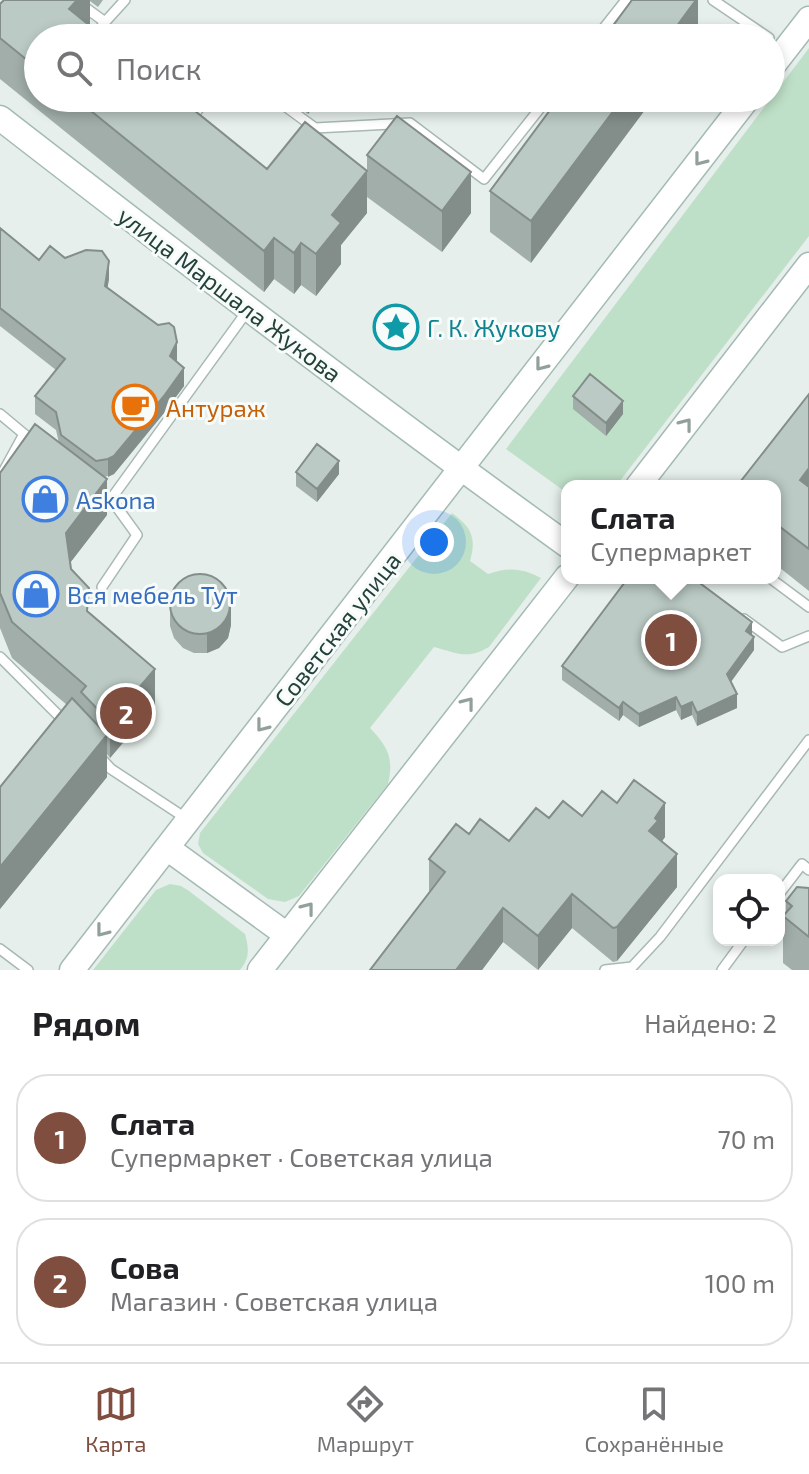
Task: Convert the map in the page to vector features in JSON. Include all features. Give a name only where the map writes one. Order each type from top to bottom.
[{"type":"street","points":[[785,39],[809,19]]},
{"type":"street","name":"Советская улица","points":[[72,970],[737,112]]},
{"type":"street","name":"улица Маршала Жукова","points":[[0,118],[248,310],[561,541]]},
{"type":"street","points":[[646,480],[809,265]]},
{"type":"street","points":[[260,970],[562,584]]},
{"type":"street","points":[[167,848],[287,935]]},
{"type":"lane","points":[[75,0],[105,22],[125,0]]},
{"type":"lane","points":[[607,24],[626,0]]},
{"type":"lane","points":[[713,0],[744,24]]},
{"type":"lane","points":[[179,114],[190,122],[197,112]]},
{"type":"lane","points":[[293,112],[315,128],[410,123],[484,179],[537,112]]},
{"type":"lane","points":[[111,499],[248,310]]},
{"type":"lane","points":[[0,414],[49,453]]},
{"type":"lane","points":[[0,478],[24,434]]},
{"type":"lane","points":[[99,490],[111,499],[137,535],[102,587]]},
{"type":"lane","points":[[778,584],[809,607]]},
{"type":"lane","points":[[734,612],[782,647],[809,636]]},
{"type":"lane","points":[[0,657],[68,726],[59,738]]},
{"type":"lane","points":[[605,970],[632,967],[660,937],[809,740]]},
{"type":"lane","points":[[90,747],[111,769],[189,820]]},
{"type":"lane","points":[[785,886],[802,864],[809,870]]},
{"type":"lane","points":[[722,970],[740,946]]},
{"type":"lane","points":[[0,949],[28,970]]},
{"type":"green space","points":[[809,48],[809,236],[621,480],[561,480],[561,489],[506,449],[761,112],[785,112],[785,80]]},
{"type":"green space","points":[[452,513],[471,533],[473,545],[470,561],[488,574],[515,570],[541,578],[489,647],[468,654],[434,647],[370,728],[388,753],[388,784],[299,896],[285,902],[268,899],[203,853],[198,844],[200,833]]},
{"type":"green space","points":[[170,884],[189,891],[245,934],[248,953],[240,970],[93,970],[156,890]]},
{"type":"building","points":[[4,0],[77,0],[69,9],[88,24],[24,24],[24,58],[0,38],[0,4]]},
{"type":"building","points":[[632,0],[696,0],[678,24],[614,24]]},
{"type":"building","points":[[92,112],[196,112],[267,169],[305,122],[367,171],[332,215],[341,223],[316,254],[301,243],[294,253],[274,238],[264,251]]},
{"type":"building","points":[[549,112],[613,112],[531,221],[490,191]]},
{"type":"building","points":[[397,116],[471,172],[442,211],[367,155]]},
{"type":"building","points":[[0,228],[39,260],[50,246],[65,258],[86,250],[102,251],[109,261],[105,286],[158,325],[169,323],[174,327],[177,342],[170,356],[184,368],[114,456],[108,459],[96,461],[61,435],[56,412],[35,396],[65,359],[0,308]]},
{"type":"building","points":[[590,374],[623,401],[606,423],[573,396]]},
{"type":"building","points":[[809,394],[809,468],[800,480],[809,487],[809,549],[781,528],[781,480],[742,480]]},
{"type":"building","points":[[35,424],[107,479],[66,533],[71,569],[89,588],[87,611],[155,669],[110,722],[81,692],[86,686],[12,622],[0,593],[0,473]]},
{"type":"building","points":[[317,444],[339,461],[317,489],[296,472]]},
{"type":"building","points":[[200,574],[212,576],[221,583],[228,592],[228,616],[221,625],[212,632],[200,634],[188,632],[179,625],[172,616],[170,604],[172,592],[179,583],[188,576]]},
{"type":"building","points":[[624,584],[701,584],[752,622],[746,631],[754,637],[727,674],[737,694],[697,713],[692,702],[681,707],[676,697],[639,714],[623,702],[619,708],[562,666]]},
{"type":"building","points":[[72,698],[107,735],[0,867],[0,787]]},
{"type":"building","points":[[634,780],[665,803],[655,818],[658,821],[649,831],[677,854],[617,927],[613,928],[572,894],[538,936],[503,908],[456,970],[370,970],[445,872],[429,859],[456,824],[469,834],[480,819],[509,841],[536,808],[549,818],[563,801],[582,816],[602,791],[617,803]]},
{"type":"building","points":[[797,887],[809,888],[809,937],[785,918],[792,906],[786,901]]},
{"type":"place","name":"Г. К. Жукову","points":[[396,327]]},
{"type":"place","name":"Антураж","points":[[135,407]]},
{"type":"place","name":"Askona","points":[[45,499]]},
{"type":"place","name":"Вся мебель Тут","points":[[36,594]]},
{"type":"place","name":"Слата","points":[[671,640]]},
{"type":"place","name":"Сова","points":[[126,713]]}]
